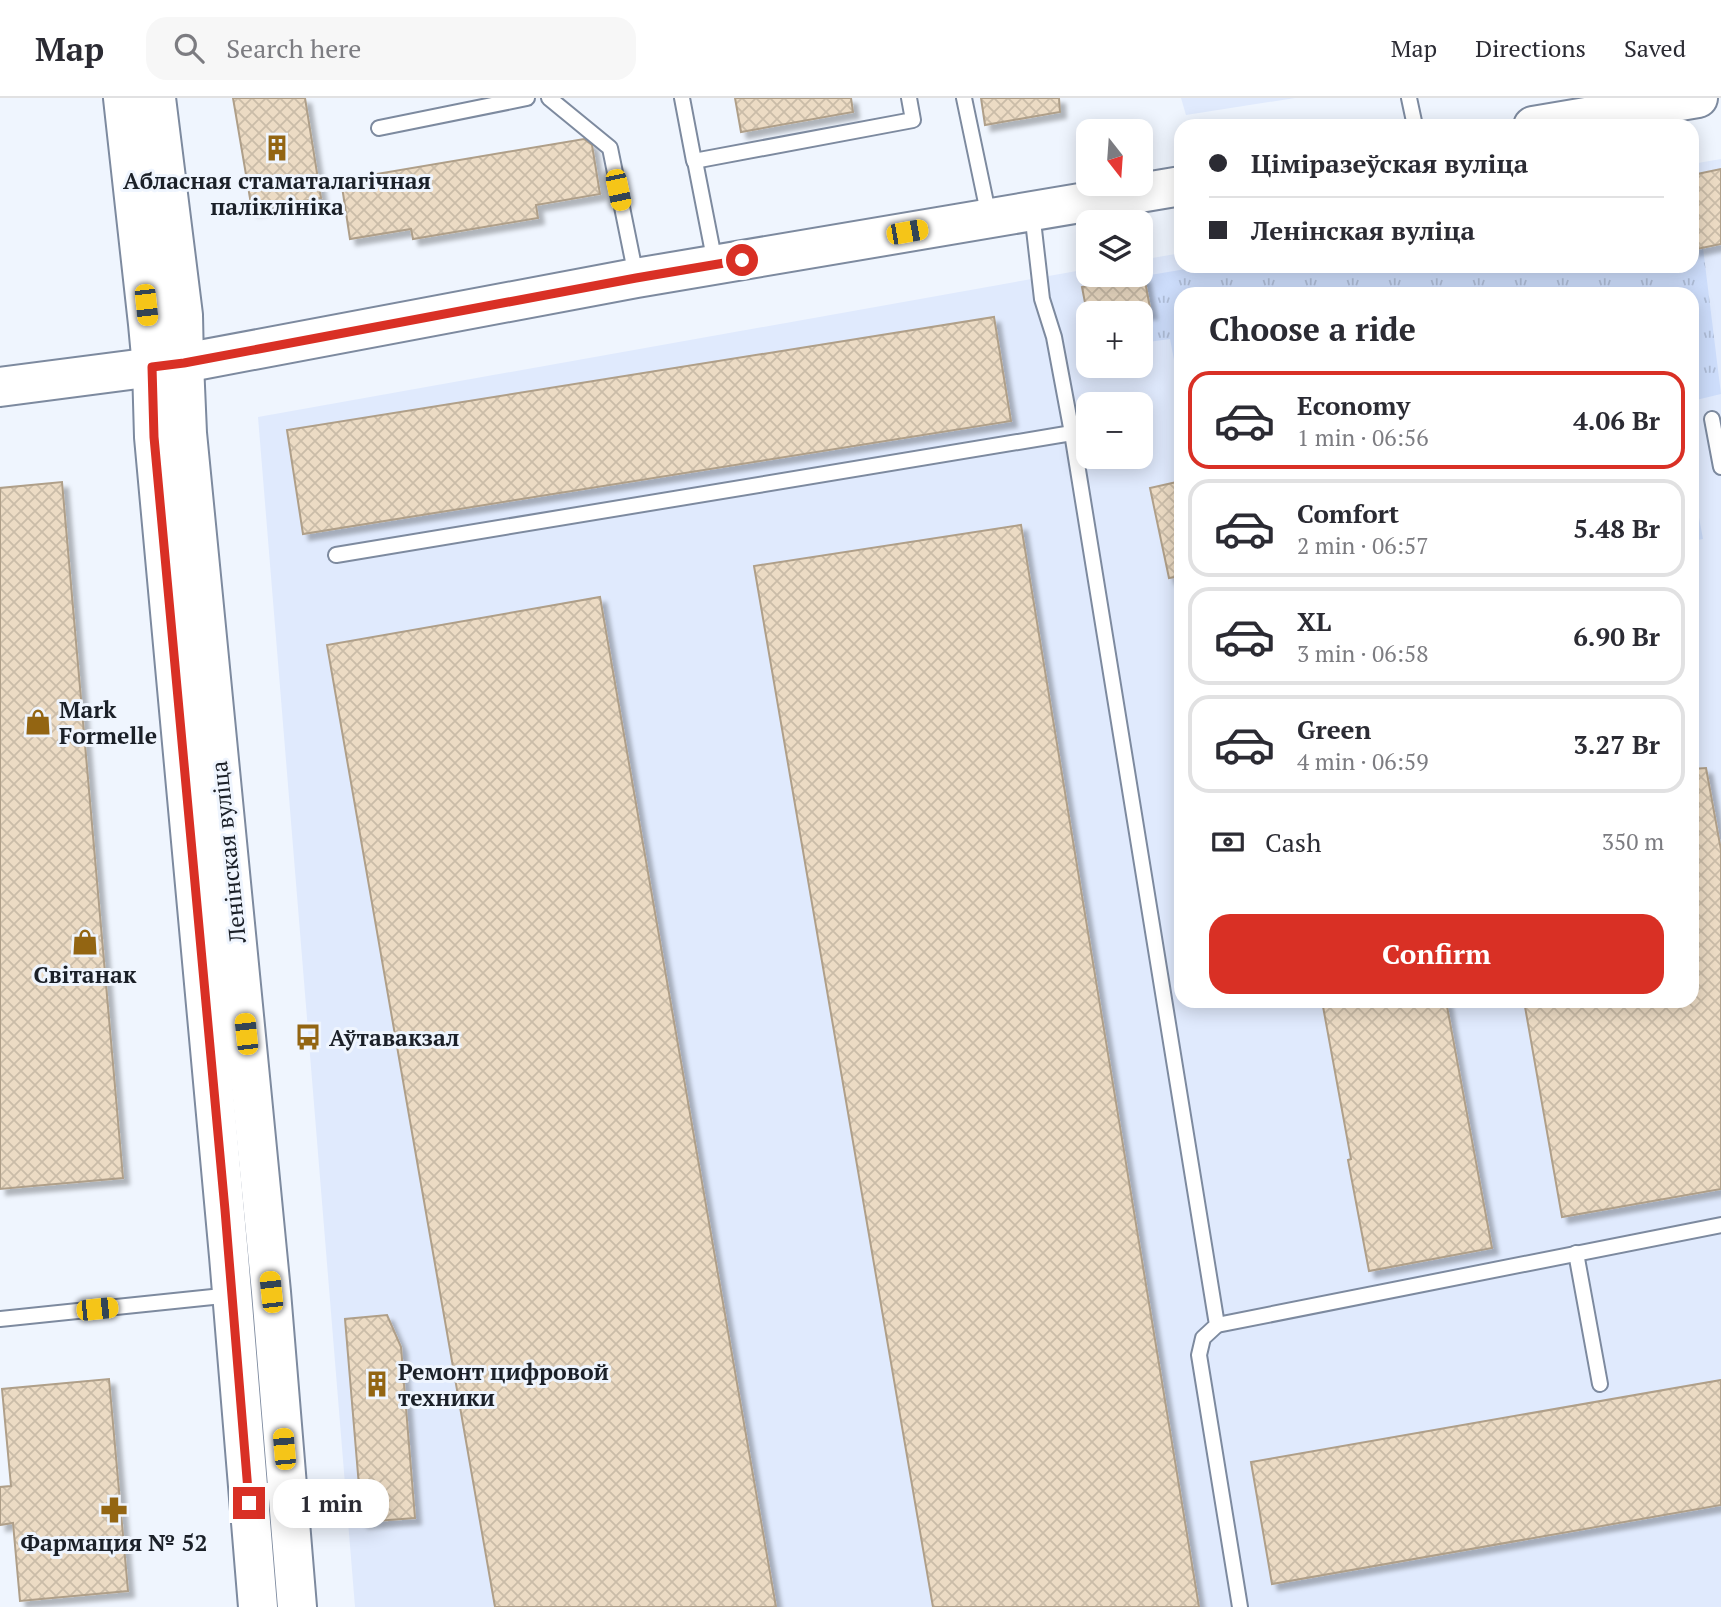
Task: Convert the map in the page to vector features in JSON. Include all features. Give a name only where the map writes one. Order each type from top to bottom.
[{"type":"main road","name":"Ленінская вуліца","points":[[123,98],[168,365]]},
{"type":"main road","name":"Ленінская вуліца","points":[[156,98],[183,315],[168,365],[154,437],[252,1293],[296,1607]]},
{"type":"main road","points":[[1574,119],[1698,98]]},
{"type":"main road","points":[[0,387],[168,365],[715,264],[1174,187]]},
{"type":"main road","name":"Ленінская вуліца","points":[[252,1293],[258,1607]]},
{"type":"lane","points":[[379,128],[527,98]]},
{"type":"lane","points":[[549,98],[610,148],[636,278]]},
{"type":"lane","points":[[682,98],[715,264]]},
{"type":"lane","points":[[695,161],[913,120],[909,98]]},
{"type":"lane","points":[[964,98],[989,218]]},
{"type":"lane","points":[[1409,98],[1414,119]]},
{"type":"lane","points":[[1032,211],[1042,299],[1054,337],[1072,433],[1217,1325]]},
{"type":"lane","points":[[1712,419],[1721,467]]},
{"type":"lane","points":[[336,555],[1072,433]]},
{"type":"lane","points":[[1240,1607],[1199,1355],[1203,1338],[1217,1325],[1721,1225]]},
{"type":"lane","points":[[1576,1253],[1600,1384]]},
{"type":"lane","points":[[0,1319],[252,1293]]},
{"type":"shaded area","points":[[1181,98],[1295,98],[1186,115]]},
{"type":"shaded area","points":[[1721,159],[1721,1607],[355,1607],[258,417],[1076,271],[1076,287],[1153,287],[1153,258],[1174,254],[1174,273],[1699,273],[1699,163]]},
{"type":"green space","points":[[1703,248],[1721,394],[1699,399],[1699,287],[1174,287],[1174,360],[1170,339],[1153,341],[1153,301],[1149,301],[1146,287],[1153,287],[1153,274],[1174,271],[1699,273],[1699,249]]},
{"type":"green space","points":[[1699,518],[1703,539],[1699,540]]},
{"type":"building","name":"Абласная стаматалагічная паліклініка","points":[[233,98],[305,98],[321,198],[252,210]]},
{"type":"building","points":[[735,98],[851,98],[853,112],[741,132]]},
{"type":"building","points":[[981,98],[1059,98],[1060,112],[985,125]]},
{"type":"building","points":[[584,139],[592,145],[600,194],[536,205],[538,218],[413,239],[411,229],[350,239],[341,180]]},
{"type":"building","points":[[1721,169],[1721,244],[1699,249],[1699,174]]},
{"type":"building","points":[[1082,287],[1146,287],[1149,301],[1085,301]]},
{"type":"building","points":[[994,317],[1011,421],[303,534],[287,430]]},
{"type":"building","points":[[62,482],[123,1178],[0,1189],[0,488]]},
{"type":"building","points":[[1174,483],[1174,577],[1169,578],[1150,488]]},
{"type":"building","points":[[1021,525],[1199,1607],[933,1607],[754,566]]},
{"type":"building","points":[[600,597],[776,1607],[495,1607],[327,645]]},
{"type":"building","points":[[1699,768],[1706,768],[1721,850],[1721,1189],[1562,1217],[1525,1008],[1699,1008]]},
{"type":"building","points":[[1323,1008],[1447,1008],[1492,1248],[1369,1271],[1348,1160],[1351,1159]]},
{"type":"building","name":"Ремонт цифровой техники","points":[[387,1315],[401,1347],[415,1518],[362,1522],[345,1319]]},
{"type":"building","points":[[109,1379],[128,1591],[20,1601],[13,1523],[0,1525],[0,1487],[11,1486],[2,1389]]},
{"type":"building","points":[[1721,1380],[1721,1505],[1272,1584],[1251,1462]]},
{"type":"place","name":"Абласная стаматалагічная паліклініка","points":[[277,148]]},
{"type":"place","name":"Mark Formelle","points":[[38,722]]},
{"type":"place","name":"Світанак","points":[[85,942]]},
{"type":"place","name":"Аўтавакзал","points":[[308,1037]]},
{"type":"place","name":"Ремонт цифровой техники","points":[[377,1384]]},
{"type":"place","name":"Фармация № 52","points":[[114,1510]]},
{"type":"route","points":[[249,1503],[225,1210],[154,437],[152,367],[742,260]]}]
